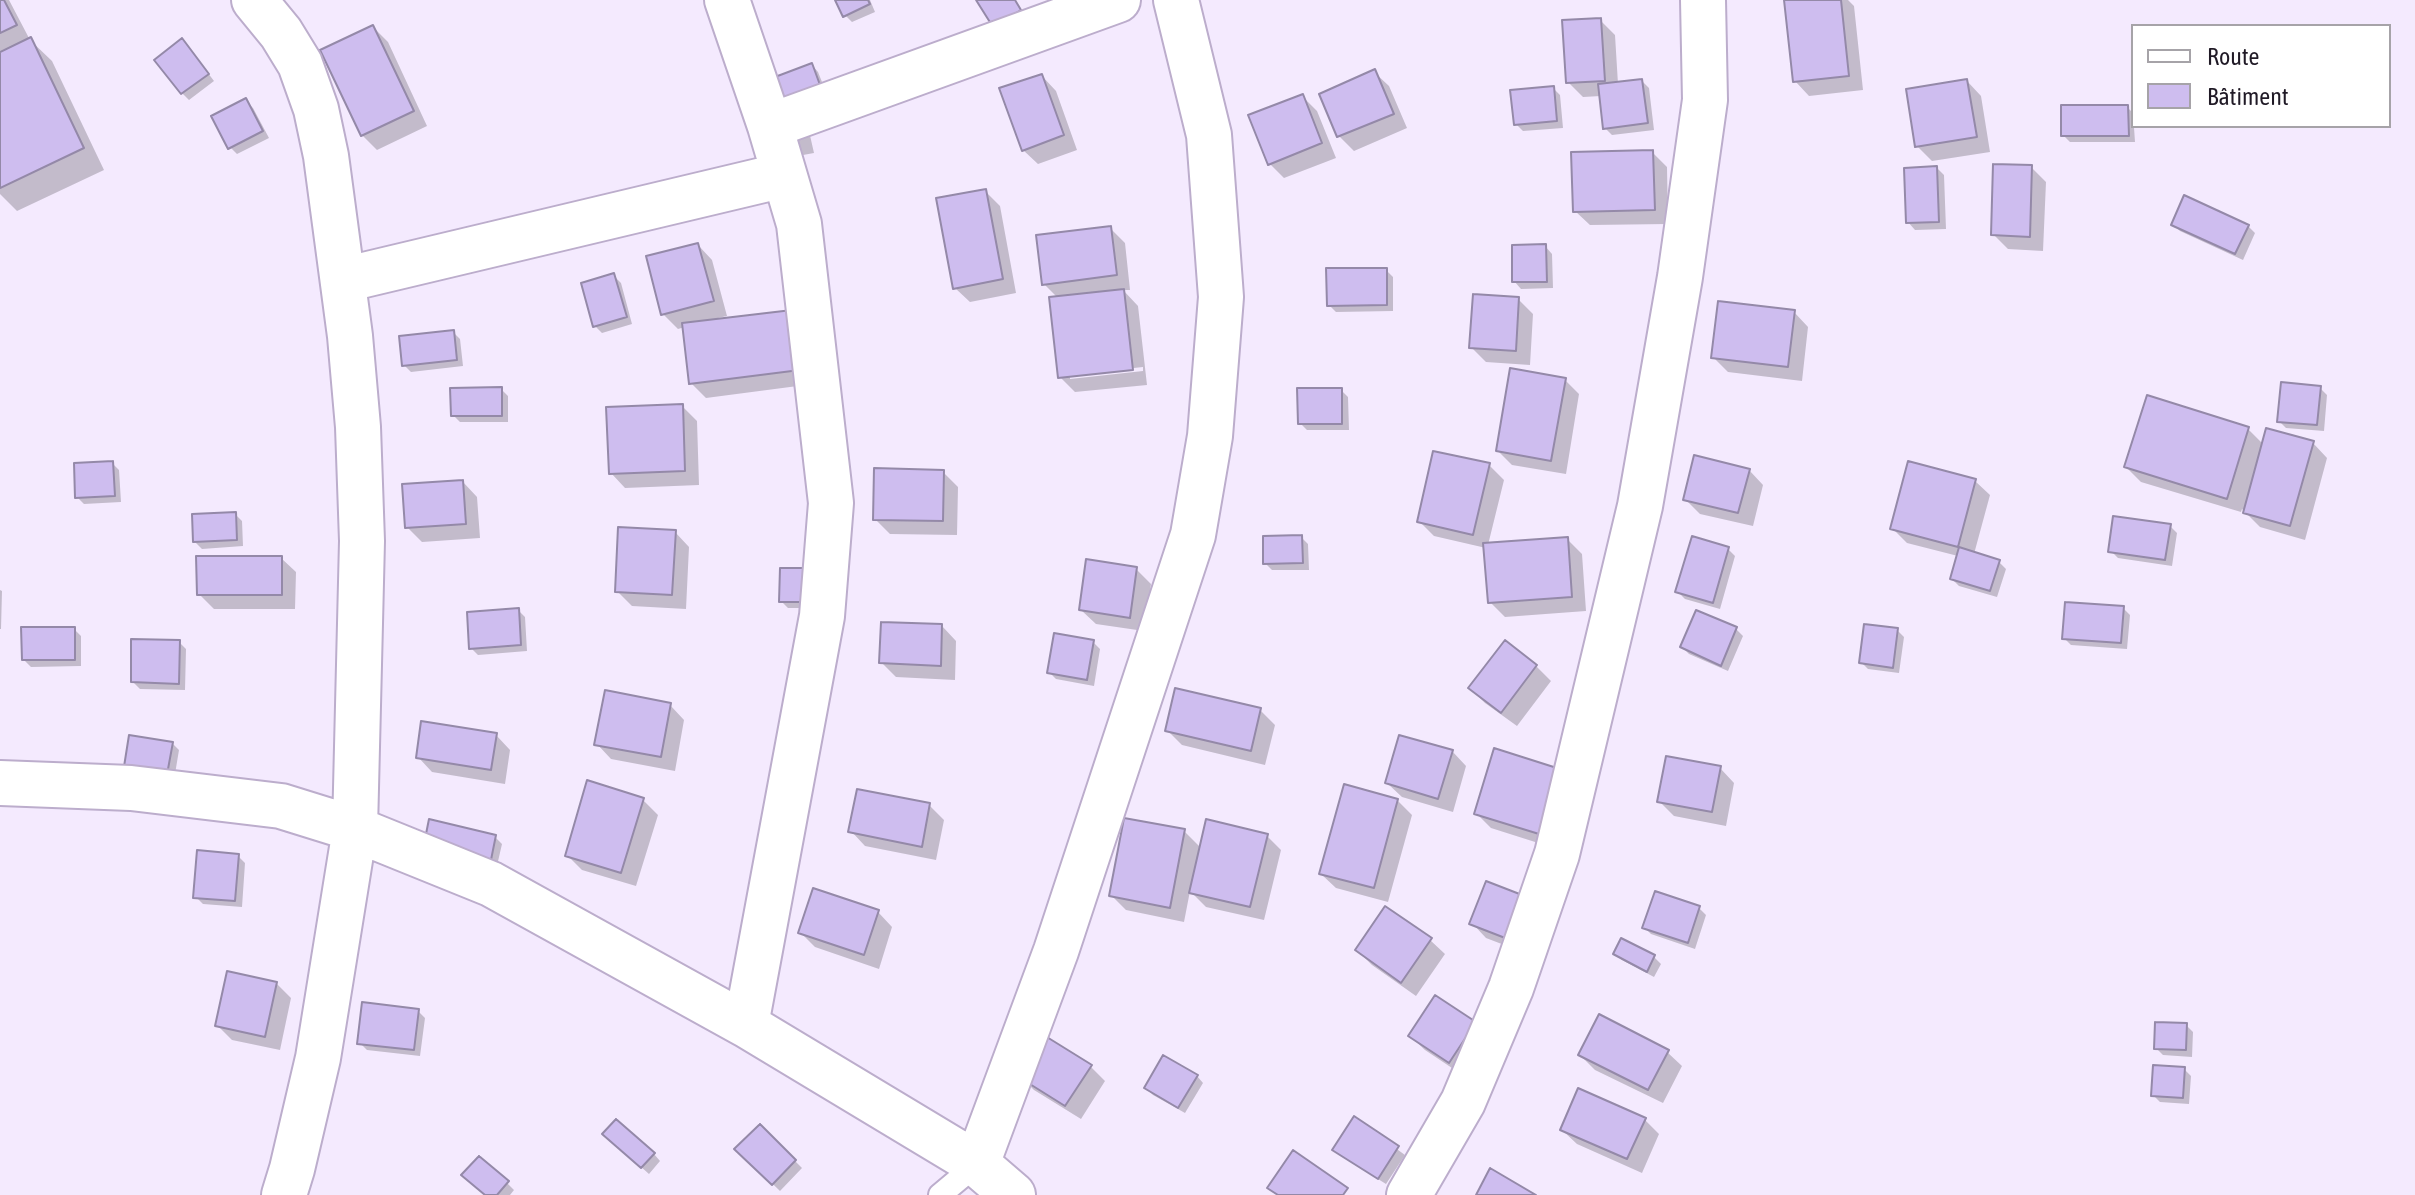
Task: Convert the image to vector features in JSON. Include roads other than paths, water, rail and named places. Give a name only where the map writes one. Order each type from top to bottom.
[{"type":"street","points":[[254,0],[281,33],[300,64],[316,109],[326,156],[350,336],[358,427],[362,541],[355,829],[318,1058],[284,1195]]},
{"type":"street","points":[[727,0],[799,224],[831,503],[822,616],[746,1025]]},
{"type":"street","points":[[770,126],[1118,0]]},
{"type":"street","points":[[977,1164],[1056,951],[1193,535],[1210,436],[1221,297],[1209,135],[1176,0]]},
{"type":"street","points":[[1409,1195],[1463,1102],[1511,988],[1557,854],[1640,506],[1680,277],[1705,100],[1703,0]]},
{"type":"street","points":[[343,280],[784,175]]},
{"type":"street","points":[[0,783],[131,788],[281,806],[355,829],[491,884],[746,1025],[977,1164],[1013,1195]]},
{"type":"lane","points":[[940,1195],[977,1164]]}]
